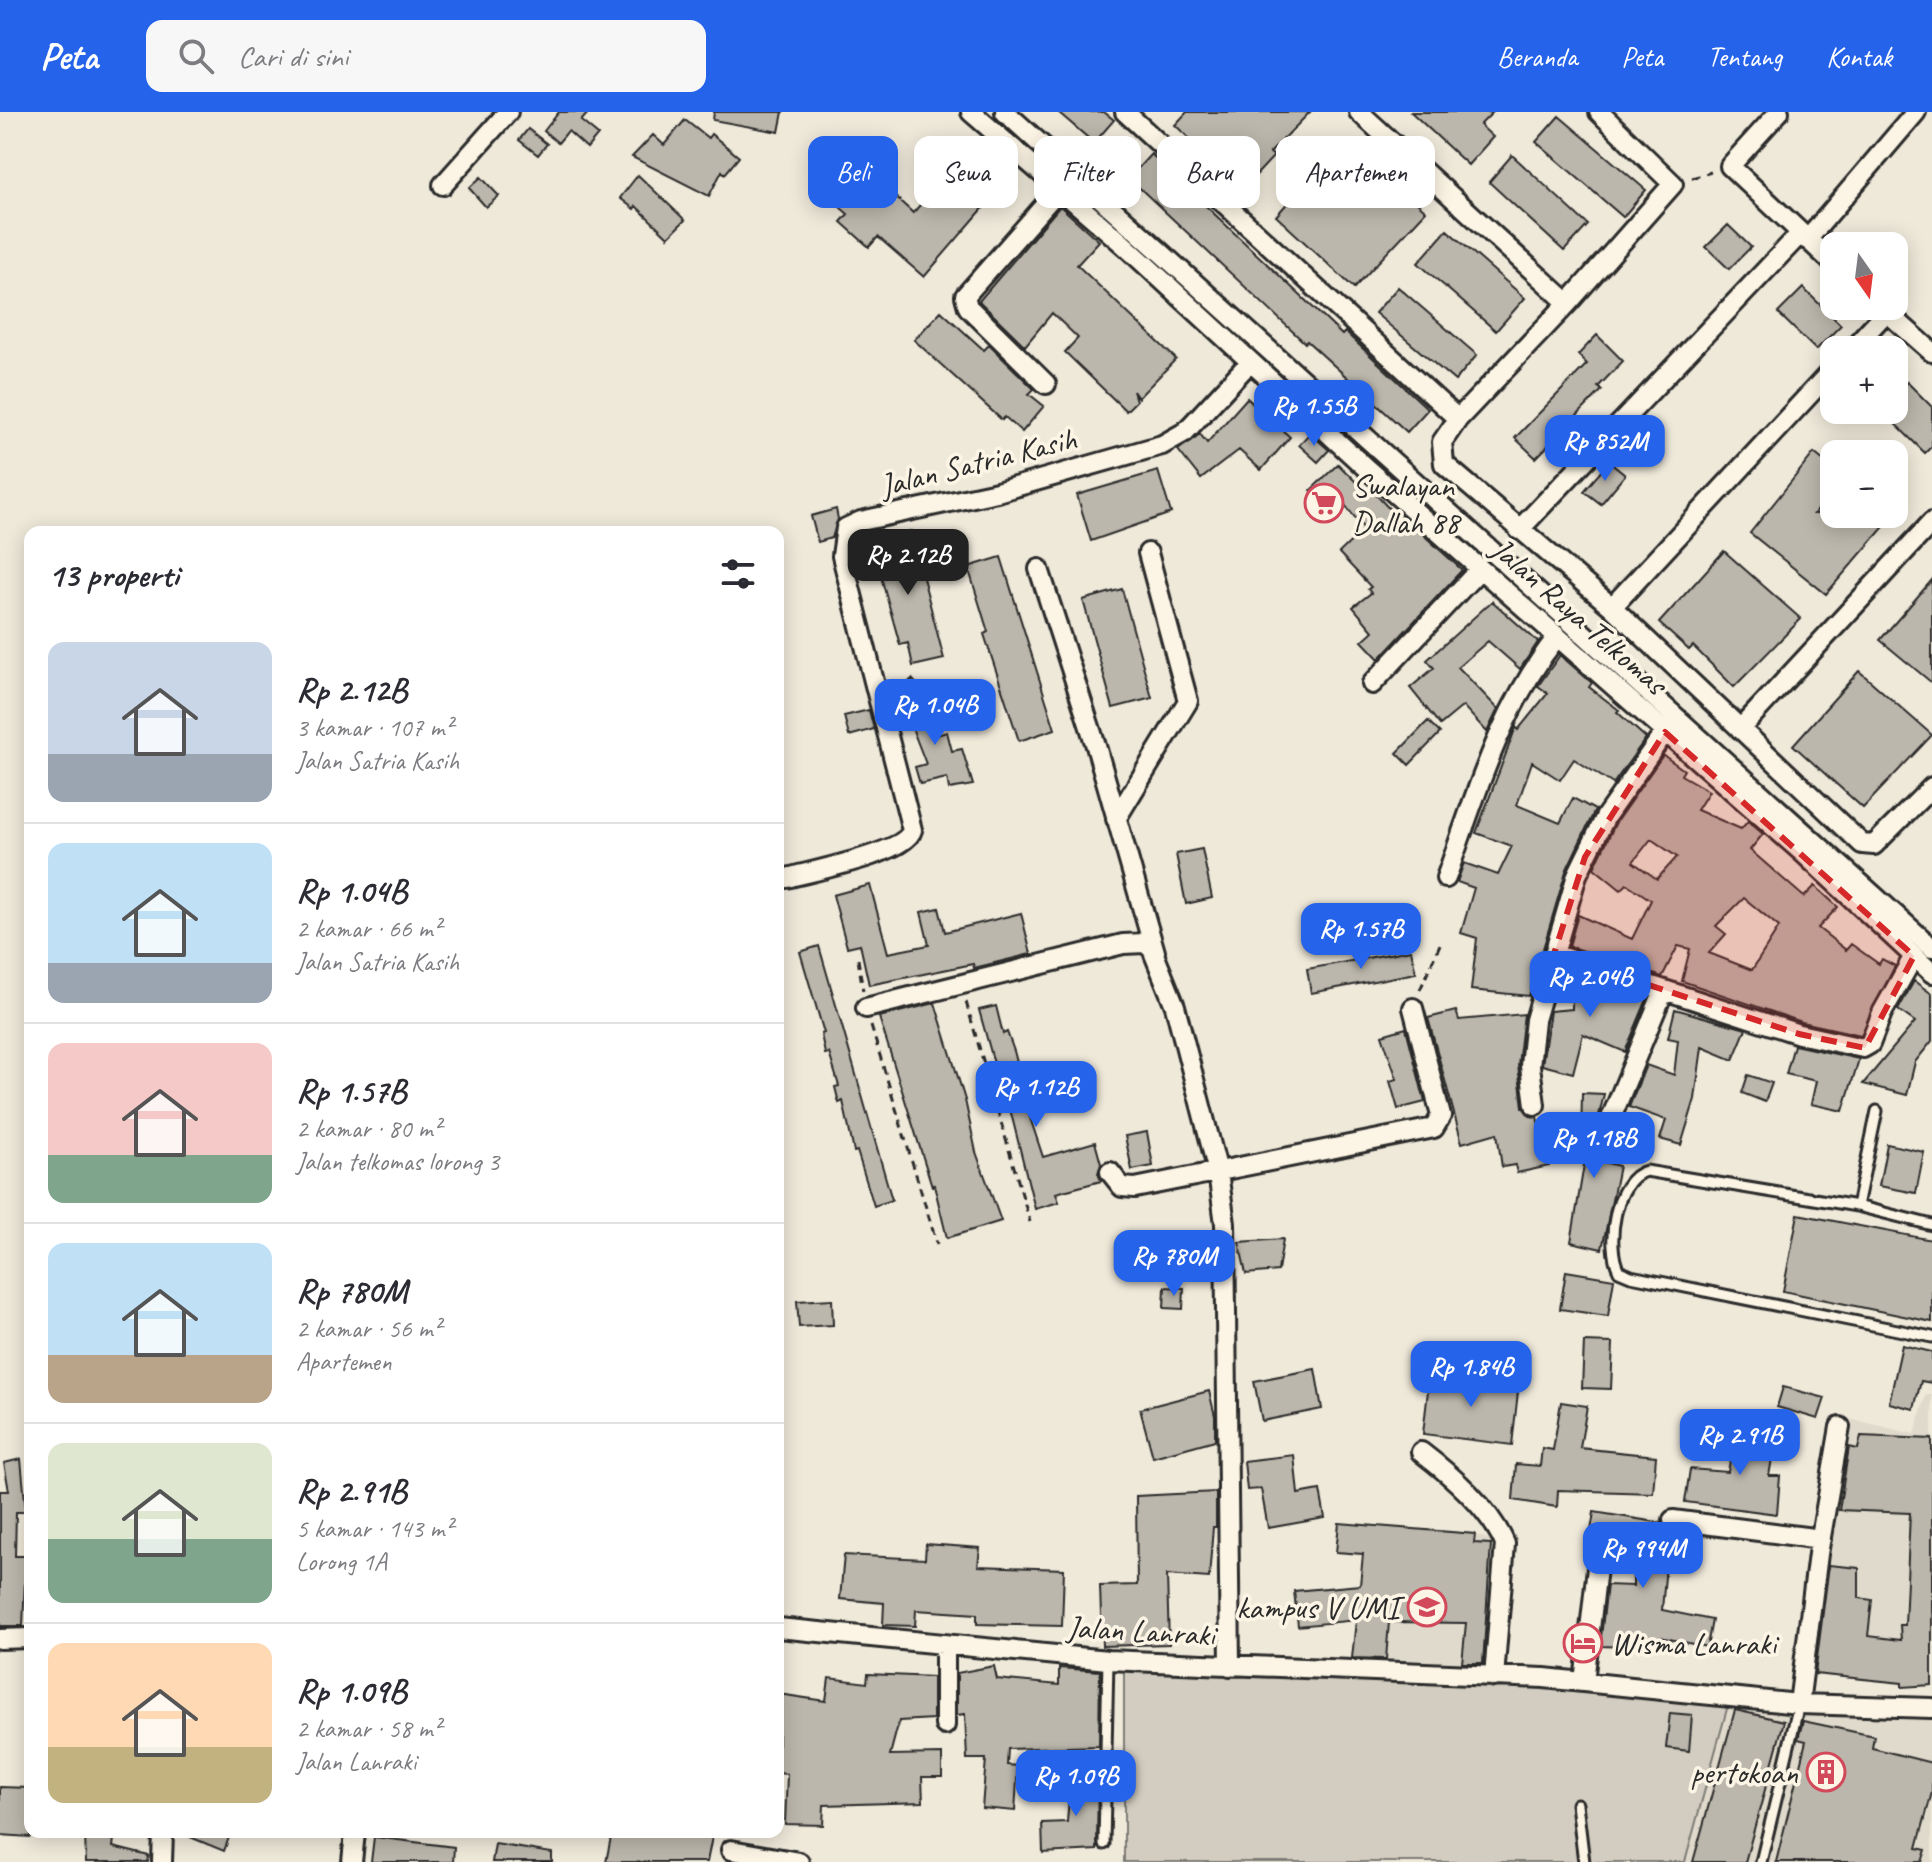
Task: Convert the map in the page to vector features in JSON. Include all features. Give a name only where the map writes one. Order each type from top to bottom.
[{"type":"street","points":[[443,185],[508,112]]},
{"type":"street","name":"Jalan Raya Telkomas","points":[[971,112],[1034,167]]},
{"type":"street","name":"Jalan Raya Telkomas","points":[[1005,112],[1137,229],[1480,569],[1557,637],[1670,725],[1932,948]]},
{"type":"street","points":[[1359,112],[1568,303]]},
{"type":"street","points":[[1599,112],[1673,184],[1568,303],[1458,419],[1442,442],[1444,464],[1612,607],[1867,846],[1884,838],[1932,787]]},
{"type":"street","points":[[1779,112],[1730,166],[1820,251]]},
{"type":"street","points":[[1519,530],[1804,237],[1916,112]]},
{"type":"street","points":[[1128,113],[1458,419]]},
{"type":"street","points":[[1042,208],[965,296],[968,307],[1046,384]]},
{"type":"street","name":"Jalan Raya Telkomas","points":[[1081,208],[1250,362],[1307,399],[1471,529],[1670,725],[1932,973]]},
{"type":"street","points":[[1123,244],[1137,229]]},
{"type":"street","points":[[1862,336],[1874,320]]},
{"type":"street","points":[[1896,320],[1932,352]]},
{"type":"street","name":"Jalan Satria Kasih","points":[[787,878],[895,848],[911,836],[912,830],[842,556],[846,528],[861,521],[997,492],[1162,445],[1185,432],[1250,362]]},
{"type":"street","points":[[1612,607],[1820,383]]},
{"type":"street","points":[[1740,729],[1932,522]]},
{"type":"street","points":[[1116,819],[1188,701],[1148,553]]},
{"type":"street","points":[[1039,569],[1157,959],[1175,1006],[1218,1172],[1225,1224],[1228,1309],[1230,1666]]},
{"type":"street","points":[[1372,684],[1480,569]]},
{"type":"street","points":[[1446,878],[1489,758],[1520,688],[1557,637]]},
{"type":"street","points":[[1535,1105],[1530,1066],[1541,994],[1585,857],[1606,816],[1670,725]]},
{"type":"street","points":[[866,1008],[1136,942],[1145,943],[1157,959]]},
{"type":"street","points":[[1554,954],[1799,1034],[1865,1048],[1914,956]]},
{"type":"street","points":[[1609,1123],[1664,990]]},
{"type":"street","points":[[1110,1172],[1118,1184],[1126,1188],[1434,1128],[1441,1116],[1413,1008]]},
{"type":"street","points":[[1799,1704],[1840,1427]]},
{"type":"street","points":[[1421,1452],[1460,1486],[1494,1525],[1505,1544],[1494,1677]]},
{"type":"street","points":[[1673,1520],[1821,1539]]},
{"type":"street","points":[[1584,1682],[1599,1550]]},
{"type":"street","name":"Jalan Lanraki","points":[[784,1629],[1108,1660],[1584,1682],[1799,1704],[1932,1708]]},
{"type":"street","points":[[0,1639],[24,1638]]},
{"type":"street","points":[[945,1646],[945,1725]]},
{"type":"street","points":[[162,1862],[163,1838]]},
{"type":"street","points":[[352,1862],[354,1838]]},
{"type":"street","points":[[731,1848],[799,1862]]},
{"type":"lane","points":[[1857,1206],[1877,1111]]},
{"type":"lane","points":[[1932,1225],[1857,1206],[1646,1171],[1630,1177],[1612,1237],[1615,1264],[1619,1271],[1652,1282],[1742,1297],[1932,1337]]},
{"type":"lane","points":[[1104,1844],[1108,1660]]},
{"type":"lane","points":[[1761,1862],[1799,1704]]},
{"type":"lane","points":[[1577,1804],[1584,1862]]},
{"type":"path","points":[[1673,184],[1730,166]]},
{"type":"path","points":[[1425,978],[1441,942]]},
{"type":"path","points":[[858,959],[866,1008],[937,1244]]},
{"type":"path","points":[[961,987],[1030,1222]]},
{"type":"highlighted area","points":[[1665,732],[1914,956],[1865,1048],[1799,1034],[1554,954],[1585,857]]},
{"type":"shaded area","points":[[1926,1395],[1932,1395],[1932,1679],[1801,1675],[1845,1418],[1915,1434]]},
{"type":"shaded area","name":"kampus V UMI","points":[[1339,1523],[1475,1534],[1500,1544],[1492,1672],[1352,1659],[1363,1555],[1336,1552]]},
{"type":"shaded area","points":[[1124,1653],[1503,1677],[1728,1705],[1685,1862],[1124,1862]]},
{"type":"shaded area","points":[[1728,1705],[1932,1717],[1932,1862],[1685,1862]]},
{"type":"building","points":[[559,112],[589,112],[581,121],[598,135],[587,148],[568,131],[558,143],[544,131]]},
{"type":"building","points":[[714,112],[783,112],[779,132],[713,120]]},
{"type":"building","points":[[1058,112],[1104,112],[1114,120],[1100,136],[1086,136]]},
{"type":"building","points":[[1187,112],[1310,112],[1287,136],[1276,136],[1276,147],[1270,153],[1274,156],[1260,171],[1260,136],[1187,136],[1175,125]]},
{"type":"building","points":[[1411,112],[1493,112],[1480,125],[1493,137],[1468,165]]},
{"type":"building","points":[[1559,116],[1646,190],[1623,217],[1536,142]]},
{"type":"building","points":[[685,120],[708,138],[711,134],[739,157],[725,174],[722,171],[709,196],[632,157],[653,135],[664,145]]},
{"type":"building","points":[[528,129],[547,144],[538,155],[519,140]]},
{"type":"building","points":[[1151,154],[1157,160],[1157,204],[1141,189],[1141,165]]},
{"type":"building","points":[[1512,155],[1588,225],[1564,251],[1489,182]]},
{"type":"building","points":[[638,175],[685,220],[668,237],[636,206],[634,209],[620,198]]},
{"type":"building","points":[[481,177],[499,196],[486,207],[469,188]]},
{"type":"building","points":[[898,199],[913,213],[917,208],[983,208],[924,277],[878,237],[869,247],[841,222],[848,214],[841,208],[898,208]]},
{"type":"building","points":[[1058,208],[1062,208],[1099,241],[1077,265],[1176,359],[1138,398],[1133,391],[1136,401],[1126,411],[1065,352],[1078,338],[1052,313],[1025,346],[979,301]]},
{"type":"building","points":[[1161,208],[1208,208],[1342,335],[1345,332],[1428,409],[1407,432],[1307,341],[1305,343]]},
{"type":"building","points":[[1283,208],[1423,208],[1426,211],[1354,288],[1276,216]]},
{"type":"building","points":[[1728,225],[1751,247],[1729,269],[1706,247]]},
{"type":"building","points":[[1447,230],[1525,298],[1496,331],[1418,263]]},
{"type":"building","points":[[1398,287],[1477,355],[1455,381],[1375,313]]},
{"type":"building","points":[[1803,288],[1820,305],[1820,320],[1836,320],[1841,325],[1830,336],[1820,336],[1820,346],[1816,350],[1778,313]]},
{"type":"building","points":[[941,311],[984,350],[989,345],[1034,389],[1029,394],[1044,406],[1022,432],[1005,417],[1002,420],[914,340]]},
{"type":"building","points":[[1597,335],[1623,361],[1598,387],[1602,390],[1536,458],[1515,438],[1587,364],[1578,355]]},
{"type":"building","points":[[1908,383],[1932,407],[1932,446],[1925,453],[1895,424],[1908,424]]},
{"type":"building","points":[[1247,398],[1290,437],[1261,470],[1239,450],[1201,479],[1178,450],[1200,434],[1207,443]]},
{"type":"building","points":[[1310,433],[1329,450],[1318,462],[1299,445]]},
{"type":"building","points":[[1814,453],[1820,458],[1820,507],[1814,514],[1820,514],[1820,528],[1883,528],[1826,594],[1750,533]]},
{"type":"building","points":[[1609,462],[1625,475],[1601,504],[1584,491]]},
{"type":"building","points":[[1338,464],[1366,492],[1370,488],[1393,513],[1396,510],[1462,570],[1379,659],[1362,641],[1373,631],[1353,607],[1371,593],[1368,589],[1371,587],[1339,553],[1364,529],[1344,504],[1334,513],[1311,490]]},
{"type":"building","points":[[1158,471],[1171,513],[1091,541],[1077,495]]},
{"type":"building","points":[[836,509],[838,519],[832,538],[818,542],[811,516]]},
{"type":"building","points":[[911,531],[944,659],[913,666],[908,643],[900,645],[871,541]]},
{"type":"building","points":[[1724,551],[1801,619],[1734,687],[1693,646],[1689,650],[1659,623]]},
{"type":"building","points":[[1001,557],[1055,729],[1019,741],[984,634],[988,632],[968,567]]},
{"type":"building","points":[[1932,580],[1932,683],[1880,640]]},
{"type":"building","points":[[1122,589],[1152,698],[1113,708],[1083,600]]},
{"type":"building","points":[[1492,601],[1538,642],[1520,669],[1488,641],[1458,667],[1498,709],[1487,732],[1463,706],[1440,725],[1410,688],[1434,668],[1427,660]]},
{"type":"building","points":[[1560,655],[1592,683],[1589,687],[1619,710],[1617,712],[1646,738],[1613,784],[1574,759],[1560,780],[1532,762],[1517,805],[1560,823],[1573,798],[1595,810],[1566,871],[1529,996],[1471,990],[1477,938],[1461,933],[1474,888],[1457,882],[1464,863],[1498,875],[1512,846],[1476,833],[1516,727],[1518,730],[1548,693],[1538,686]]},
{"type":"building","points":[[1859,671],[1932,735],[1863,808],[1793,745]]},
{"type":"building","points":[[912,679],[927,695],[919,702],[933,736],[947,732],[952,751],[962,749],[973,785],[949,789],[947,778],[920,784],[915,767],[926,764],[909,720],[913,719],[909,706],[912,705],[899,691]]},
{"type":"building","points":[[869,710],[874,729],[849,736],[844,716]]},
{"type":"building","points":[[1428,721],[1440,733],[1409,765],[1397,753]]},
{"type":"building","points":[[1663,755],[1684,770],[1681,775],[1709,791],[1697,810],[1741,829],[1748,821],[1763,834],[1750,850],[1804,897],[1815,886],[1838,907],[1818,928],[1846,950],[1851,944],[1879,964],[1882,959],[1895,966],[1861,1035],[1802,1022],[1682,981],[1690,949],[1678,946],[1662,977],[1569,946],[1578,915],[1632,939],[1651,900],[1627,884],[1621,890],[1594,868],[1616,822]],"holes":[[[1651,839],[1677,857],[1657,879],[1633,862]],[[1744,898],[1779,927],[1752,970],[1709,953],[1726,934],[1716,926]]]},
{"type":"building","points":[[1202,849],[1212,898],[1186,904],[1176,854]]},
{"type":"building","points":[[870,885],[888,953],[929,945],[921,912],[939,908],[945,932],[1021,913],[1031,954],[974,968],[973,964],[869,985],[860,944],[847,947],[833,895]]},
{"type":"building","points":[[819,946],[892,1200],[874,1206],[857,1151],[854,1152],[843,1101],[839,1103],[835,1087],[839,1086],[829,1053],[825,1054],[821,1034],[824,1033],[800,952]]},
{"type":"building","points":[[1411,950],[1416,973],[1311,993],[1307,969]]},
{"type":"building","points":[[1562,969],[1648,997],[1625,1052],[1583,1034],[1573,1073],[1542,1065],[1550,1011],[1572,1009],[1572,1001],[1554,999]]},
{"type":"building","points":[[1914,981],[1932,994],[1932,1041],[1915,1062],[1907,1095],[1863,1084],[1915,1022],[1898,1010]]},
{"type":"building","points":[[935,1003],[965,1100],[976,1152],[1001,1221],[947,1238],[934,1185],[879,1017]]},
{"type":"building","points":[[996,1006],[1003,1034],[1007,1032],[1014,1051],[1020,1074],[1016,1075],[1043,1157],[1095,1142],[1101,1164],[1098,1173],[1101,1181],[1056,1193],[1059,1202],[1035,1209],[1009,1105],[1006,1106],[979,1010]]},
{"type":"building","points":[[1675,1009],[1746,1029],[1733,1060],[1702,1047],[1695,1099],[1681,1145],[1660,1139],[1666,1120],[1629,1107],[1646,1065],[1674,1075],[1678,1040],[1668,1038]]},
{"type":"building","points":[[1456,1011],[1459,1020],[1524,1014],[1518,1065],[1523,1107],[1530,1116],[1537,1117],[1549,1166],[1517,1173],[1515,1165],[1502,1167],[1497,1133],[1462,1143],[1428,1018]]},
{"type":"building","points":[[1406,1028],[1425,1102],[1398,1109],[1390,1081],[1397,1079],[1382,1035]]},
{"type":"building","points":[[1794,1045],[1859,1059],[1843,1111],[1811,1104],[1816,1081],[1786,1074]]},
{"type":"building","points":[[1748,1075],[1772,1083],[1765,1102],[1742,1093]]},
{"type":"building","points":[[1582,1093],[1604,1094],[1597,1124],[1603,1133],[1603,1162],[1619,1166],[1602,1249],[1571,1242],[1588,1141],[1581,1141]]},
{"type":"building","points":[[1147,1132],[1153,1166],[1132,1170],[1125,1136]]},
{"type":"building","points":[[1887,1144],[1924,1152],[1916,1193],[1879,1186]]},
{"type":"building","points":[[1798,1214],[1932,1240],[1932,1322],[1783,1291]]},
{"type":"building","points":[[1283,1239],[1278,1271],[1246,1274],[1239,1242]]},
{"type":"building","points":[[1566,1271],[1614,1279],[1608,1316],[1560,1309]]},
{"type":"building","points":[[1165,1287],[1184,1288],[1183,1309],[1164,1308]]},
{"type":"building","points":[[832,1299],[833,1325],[799,1327],[797,1301]]},
{"type":"building","points":[[1584,1342],[1613,1343],[1611,1389],[1582,1388]]},
{"type":"building","points":[[1902,1345],[1932,1352],[1932,1383],[1921,1381],[1914,1409],[1889,1403]]},
{"type":"building","points":[[1315,1369],[1322,1409],[1262,1421],[1254,1381]]},
{"type":"building","points":[[1430,1373],[1519,1383],[1512,1445],[1423,1434]]},
{"type":"building","points":[[1783,1387],[1825,1398],[1818,1419],[1777,1407]]},
{"type":"building","points":[[1209,1391],[1215,1416],[1215,1440],[1153,1457],[1140,1409]]},
{"type":"building","points":[[1561,1402],[1587,1406],[1580,1448],[1656,1456],[1653,1493],[1558,1490],[1557,1507],[1513,1500],[1516,1464],[1540,1466],[1542,1448],[1553,1450]]},
{"type":"building","points":[[1736,1428],[1776,1435],[1769,1476],[1780,1476],[1777,1514],[1685,1502],[1690,1469],[1728,1472]]},
{"type":"building","points":[[1861,1436],[1932,1439],[1932,1685],[1902,1687],[1902,1683],[1815,1674],[1829,1565],[1859,1568],[1859,1598],[1872,1600],[1868,1636],[1901,1640],[1900,1625],[1905,1625],[1910,1513],[1839,1510],[1849,1447],[1858,1449]]},
{"type":"building","points":[[1294,1455],[1298,1494],[1320,1490],[1325,1518],[1268,1528],[1261,1489],[1247,1490],[1244,1461]]},
{"type":"building","points":[[21,1459],[24,1512],[16,1512],[15,1556],[24,1556],[23,1626],[0,1626],[0,1491],[9,1491],[4,1463]]},
{"type":"building","points":[[1216,1492],[1216,1527],[1213,1527],[1209,1578],[1167,1575],[1169,1644],[1102,1646],[1100,1586],[1137,1585],[1136,1496]]},
{"type":"building","points":[[1594,1512],[1662,1523],[1669,1531],[1662,1610],[1712,1620],[1707,1647],[1660,1637],[1660,1648],[1600,1646],[1607,1585],[1633,1586],[1633,1544],[1590,1537]]},
{"type":"building","name":"kampus V UMI","points":[[1339,1523],[1475,1534],[1474,1543],[1491,1544],[1483,1663],[1462,1663],[1466,1623],[1389,1622],[1386,1659],[1352,1658],[1356,1620],[1298,1626],[1294,1591],[1360,1585],[1363,1554],[1336,1552]]},
{"type":"building","points":[[926,1544],[980,1548],[978,1566],[1064,1569],[1062,1626],[977,1624],[977,1614],[916,1610],[915,1626],[883,1625],[884,1603],[840,1599],[844,1555],[925,1559]]},
{"type":"building","points":[[994,1666],[997,1679],[1059,1685],[1059,1668],[1100,1671],[1099,1746],[1008,1749],[1007,1765],[1018,1766],[1015,1811],[982,1808],[986,1759],[967,1759],[965,1714],[957,1715],[957,1673]]},
{"type":"building","points":[[868,1674],[933,1677],[933,1719],[899,1721],[890,1755],[942,1754],[942,1777],[922,1777],[923,1802],[824,1805],[823,1825],[785,1824],[784,1695],[826,1701],[829,1678],[867,1683]]},
{"type":"building","points":[[1735,1710],[1784,1721],[1745,1862],[1693,1862]]},
{"type":"building","points":[[1670,1713],[1692,1715],[1689,1751],[1666,1748]]},
{"type":"building","points":[[1803,1721],[1874,1736],[1872,1748],[1932,1763],[1932,1792],[1917,1848],[1926,1850],[1922,1862],[1776,1862],[1806,1741],[1798,1739]]},
{"type":"building","points":[[1071,1771],[1098,1773],[1097,1850],[1043,1853],[1042,1823],[1067,1822]]},
{"type":"building","points":[[0,1787],[24,1788],[24,1837],[0,1835]]},
{"type":"building","points":[[85,1838],[114,1839],[113,1847],[149,1856],[148,1862],[86,1862]]},
{"type":"building","points":[[193,1838],[229,1838],[224,1851]]},
{"type":"building","points":[[374,1838],[454,1847],[453,1862],[371,1862]]},
{"type":"building","points":[[611,1838],[712,1838],[707,1862],[606,1862]]},
{"type":"building","points":[[495,1844],[552,1853],[552,1862],[492,1862]]},
{"type":"place","name":"Swalayan Dallah 88","points":[[1324,503]]},
{"type":"place","name":"kampus V UMI","points":[[1427,1607]]},
{"type":"place","name":"Wisma Lanraki","points":[[1583,1643]]},
{"type":"place","name":"pertokoan","points":[[1826,1772]]}]
